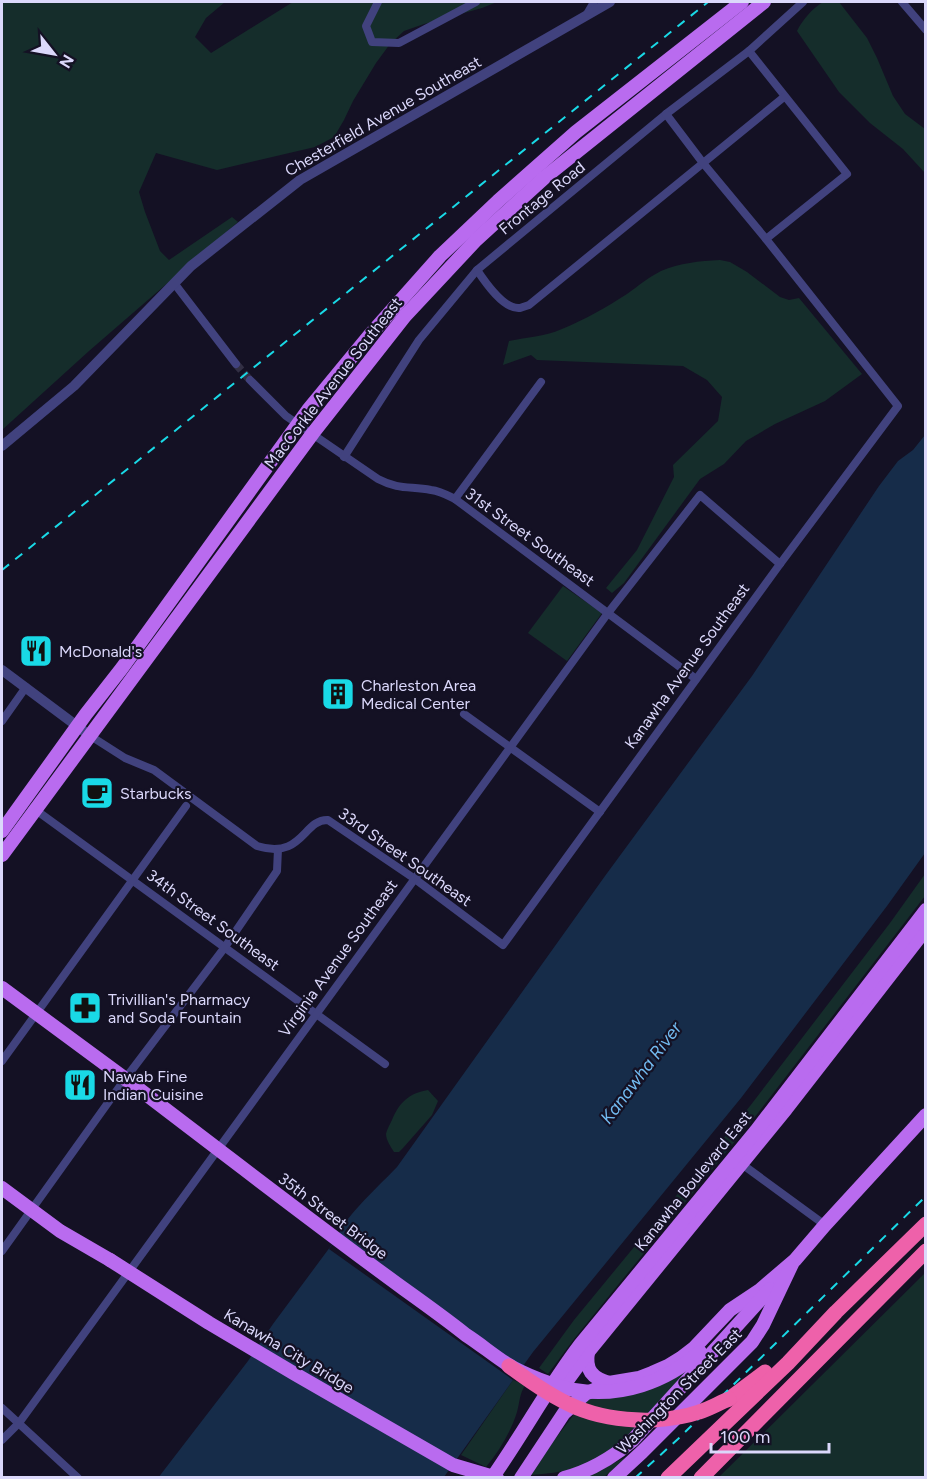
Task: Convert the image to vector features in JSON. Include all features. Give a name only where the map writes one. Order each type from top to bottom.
[{"type":"highway","points":[[668,1478],[788,1363],[836,1312],[926,1224]]},
{"type":"highway","points":[[699,1478],[926,1251]]},
{"type":"highway","points":[[509,1366],[559,1400],[582,1411],[631,1421],[670,1419],[699,1413],[729,1399],[754,1381],[836,1312]]},
{"type":"highway","points":[[453,1465],[476,1478]]},
{"type":"main road","name":"MacCorkle Avenue Southeast","points":[[2,855],[29,805],[77,727],[299,423],[369,336],[440,256],[498,201],[576,132],[742,2]]},
{"type":"main road","name":"MacCorkle Avenue Southeast","points":[[2,831],[29,805],[89,735],[313,433],[405,315],[476,240],[544,178],[764,2]]},
{"type":"main road","name":"Kanawha Boulevard East","points":[[492,1478],[561,1370],[608,1311],[738,1161],[926,910]]},
{"type":"main road","name":"Kanawha Boulevard East","points":[[499,1478],[570,1375],[738,1161],[926,929]]},
{"type":"main road","name":"35th Street Bridge","points":[[2,988],[509,1366],[546,1382],[584,1391],[615,1391],[632,1389],[663,1378],[689,1362],[760,1290]]},
{"type":"main road","name":"Washington Street East","points":[[521,1478],[564,1413],[585,1394],[609,1383],[639,1378],[668,1366],[694,1348],[730,1310],[760,1290],[795,1260],[926,1115]]},
{"type":"main road","name":"Kanawha City Bridge","points":[[2,1188],[60,1231],[285,1368],[453,1465],[499,1478]]},
{"type":"main road","name":"Washington Street East","points":[[614,1478],[752,1342],[763,1325],[795,1260]]},
{"type":"main road","points":[[564,1478],[604,1462],[632,1441],[795,1260]]},
{"type":"main road","points":[[588,1353],[587,1365],[591,1373],[609,1383]]},
{"type":"street","points":[[378,2],[366,26],[372,42],[399,43],[476,2]]},
{"type":"street","points":[[587,14],[594,2]]},
{"type":"street","name":"Chesterfield Avenue Southeast","points":[[2,446],[74,386],[191,266],[300,180],[610,2]]},
{"type":"street","name":"Frontage Road","points":[[344,457],[419,340],[477,270],[666,114],[748,51],[803,2]]},
{"type":"street","points":[[902,2],[926,30]]},
{"type":"street","points":[[666,114],[766,239],[847,174],[748,51]]},
{"type":"street","points":[[477,270],[486,284],[507,304],[518,308],[529,304],[784,97]]},
{"type":"street","name":"Kanawha Avenue Southeast","points":[[503,945],[696,678],[898,406],[766,239]]},
{"type":"street","points":[[174,283],[236,363]]},
{"type":"street","name":"31st Street Southeast","points":[[250,380],[286,416],[378,479],[390,485],[435,491],[455,499],[696,678]]},
{"type":"street","points":[[455,499],[542,382]]},
{"type":"street","name":"Virginia Avenue Southeast","points":[[2,1440],[19,1423],[608,613],[700,495],[780,564]]},
{"type":"street","points":[[2,670],[77,727],[125,758],[154,771],[249,841],[257,846],[278,849],[277,871],[225,947],[125,1079],[2,1251]]},
{"type":"street","points":[[2,720],[26,687]]},
{"type":"street","points":[[464,714],[600,812]]},
{"type":"street","name":"34th Street Southeast","points":[[29,805],[385,1064]]},
{"type":"street","points":[[2,1060],[186,806]]},
{"type":"street","name":"33rd Street Southeast","points":[[278,849],[295,844],[318,821],[328,820],[416,879],[503,945]]},
{"type":"street","points":[[738,1161],[825,1225]]},
{"type":"street","points":[[2,1408],[78,1478]]},
{"type":"green space","points":[[2,2],[225,2],[206,18],[195,37],[211,53],[293,2],[497,2],[404,31],[390,44],[376,63],[334,137],[315,147],[217,170],[156,153],[139,192],[160,251],[169,260],[232,217],[238,222],[2,430]]},
{"type":"green space","points":[[823,2],[839,2],[867,38],[893,96],[905,114],[925,129],[925,173],[903,149],[870,123],[839,92],[797,31],[808,15]]},
{"type":"green space","points":[[720,260],[730,262],[747,272],[780,297],[789,300],[799,298],[862,374],[825,401],[775,424],[746,441],[724,464],[700,479],[624,583],[612,593],[606,588],[637,550],[674,477],[673,465],[718,421],[722,397],[707,380],[683,366],[537,360],[531,355],[503,365],[509,341],[548,334],[570,325],[612,304],[661,271],[690,263]]},
{"type":"green space","points":[[563,586],[602,613],[567,661],[528,633]]},
{"type":"green space","points":[[925,874],[925,896],[758,1113],[548,1374],[539,1368],[574,1320],[750,1106]]},
{"type":"green space","points":[[428,1090],[438,1101],[432,1115],[399,1152],[394,1152],[386,1134],[395,1114],[410,1096]]},
{"type":"green space","points":[[925,1273],[925,1477],[719,1477]]},
{"type":"green space","points":[[698,1364],[643,1424],[611,1451],[576,1468],[531,1475],[589,1395]]},
{"type":"green space","points":[[513,1380],[525,1385],[517,1412],[504,1441],[486,1467],[461,1455]]},
{"type":"green space","points":[[630,1455],[604,1477],[586,1477]]},
{"type":"water","name":"Kanawha River","points":[[925,435],[925,853],[887,906],[741,1098],[533,1352],[444,1477],[158,1478],[248,1361],[339,1235],[348,1219],[397,1167],[605,876],[752,676],[879,486],[898,461],[913,450]]},
{"type":"pier","points":[[339,1235],[510,1362],[523,1366],[513,1380],[329,1249]]},
{"type":"tunnel","points":[[236,364],[250,380]]},
{"type":"railway","points":[[2,570],[708,2]]},
{"type":"railway","points":[[635,1478],[678,1439],[926,1196]]},
{"type":"place","name":"McDonald's","points":[[36,651]]},
{"type":"place","name":"Charleston Area Medical Center","points":[[338,694]]},
{"type":"place","name":"Starbucks","points":[[97,793]]},
{"type":"place","name":"Trivillian's Pharmacy and Soda Fountain","points":[[85,1008]]},
{"type":"place","name":"Nawab Fine Indian Cuisine","points":[[80,1085]]}]
